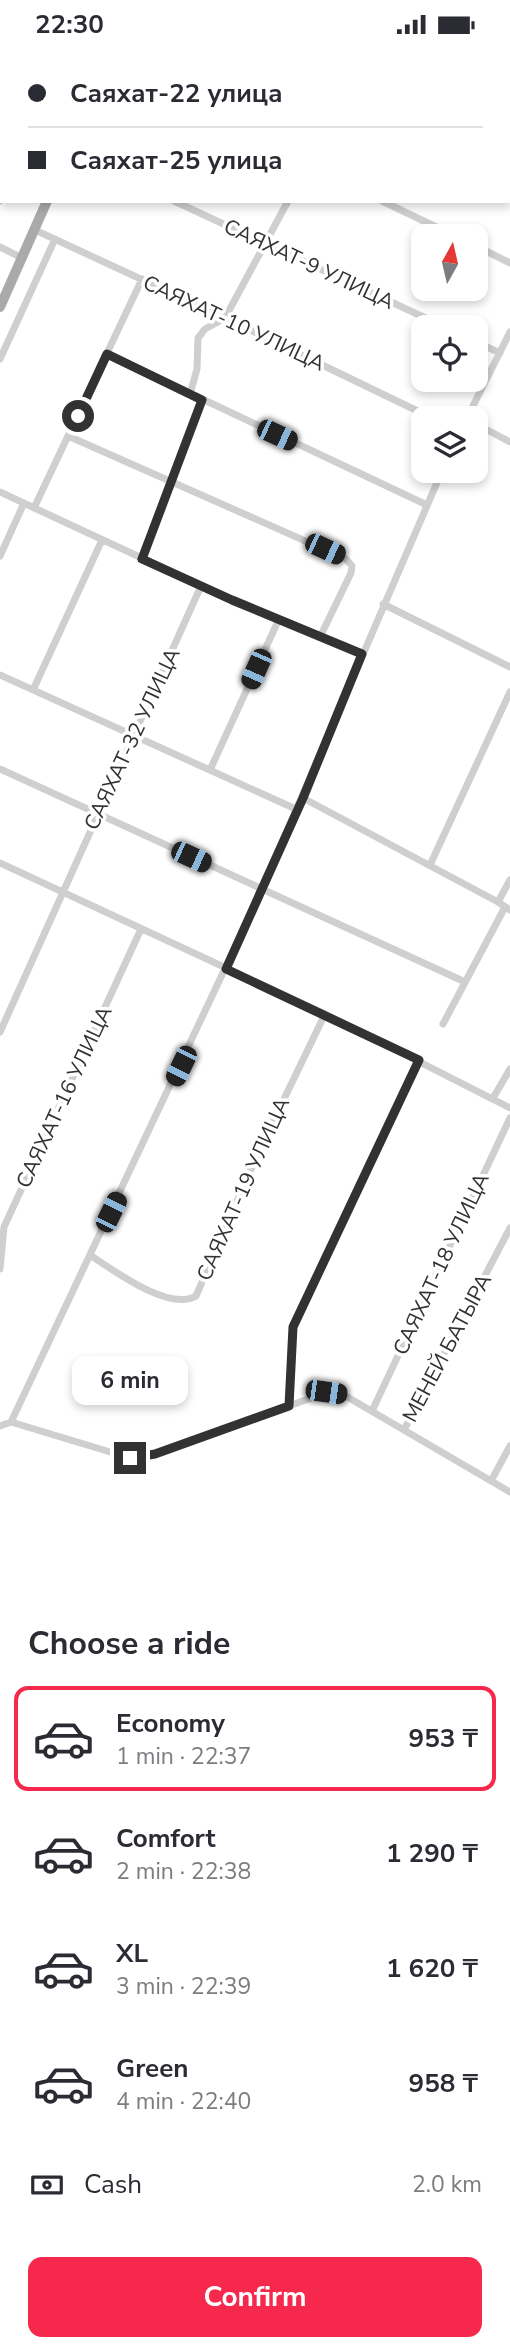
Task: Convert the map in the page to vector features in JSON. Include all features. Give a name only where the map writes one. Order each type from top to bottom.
[{"type":"main road","points":[[0,307],[46,203]]},
{"type":"street","name":"САЯХАТ-9 УЛИЦА","points":[[178,203],[419,315]]},
{"type":"street","points":[[190,394],[197,369],[198,338],[205,329],[225,317],[287,203]]},
{"type":"street","points":[[386,203],[430,224]]},
{"type":"street","name":"САЯХАТ-10 УЛИЦА","points":[[35,230],[225,317],[411,408]]},
{"type":"street","points":[[0,359],[55,239]]},
{"type":"street","points":[[0,247],[22,258]]},
{"type":"street","points":[[488,252],[510,263]]},
{"type":"street","points":[[34,507],[142,279]]},
{"type":"street","points":[[473,406],[510,332]]},
{"type":"street","points":[[488,348],[500,353]]},
{"type":"street","points":[[107,354],[427,505]]},
{"type":"street","points":[[142,559],[202,400]]},
{"type":"street","points":[[488,430],[510,442]]},
{"type":"street","points":[[68,436],[346,559],[352,566],[320,637]]},
{"type":"street","points":[[11,1422],[226,969],[298,810],[383,604],[437,483]]},
{"type":"street","points":[[0,492],[201,586],[362,654]]},
{"type":"street","points":[[0,556],[24,503]]},
{"type":"street","points":[[33,690],[102,540]]},
{"type":"street","name":"САЯХАТ-32 УЛИЦА","points":[[0,1032],[201,586]]},
{"type":"street","points":[[383,604],[510,667]]},
{"type":"street","points":[[210,770],[279,619]]},
{"type":"street","points":[[0,674],[298,810]]},
{"type":"street","points":[[430,865],[510,692]]},
{"type":"street","points":[[0,769],[463,981]]},
{"type":"street","points":[[303,798],[504,906]]},
{"type":"street","points":[[0,863],[325,1014],[510,1108]]},
{"type":"street","points":[[443,1024],[504,906],[510,880]]},
{"type":"street","name":"САЯХАТ-16 УЛИЦА","points":[[0,1269],[4,1227],[141,929]]},
{"type":"street","name":"САЯХАТ-19 УЛИЦА","points":[[90,1255],[131,1282],[175,1301],[188,1301],[196,1296],[257,1154],[325,1014]]},
{"type":"street","points":[[289,1406],[293,1327],[419,1060]]},
{"type":"street","points":[[493,1098],[510,1069]]},
{"type":"street","name":"САЯХАТ-18 УЛИЦА","points":[[372,1411],[510,1118]]},
{"type":"street","name":"МЕНЕЙ БАТЫРА","points":[[404,1430],[510,1228]]},
{"type":"street","points":[[0,1426],[11,1422],[130,1458],[155,1454],[326,1392],[344,1395],[510,1492]]},
{"type":"street","points":[[491,1481],[510,1446]]},
{"type":"route","points":[[78,416],[107,354],[202,400],[142,559],[362,654],[303,798],[226,969],[419,1060],[293,1327],[289,1406],[155,1454],[130,1458]]}]
